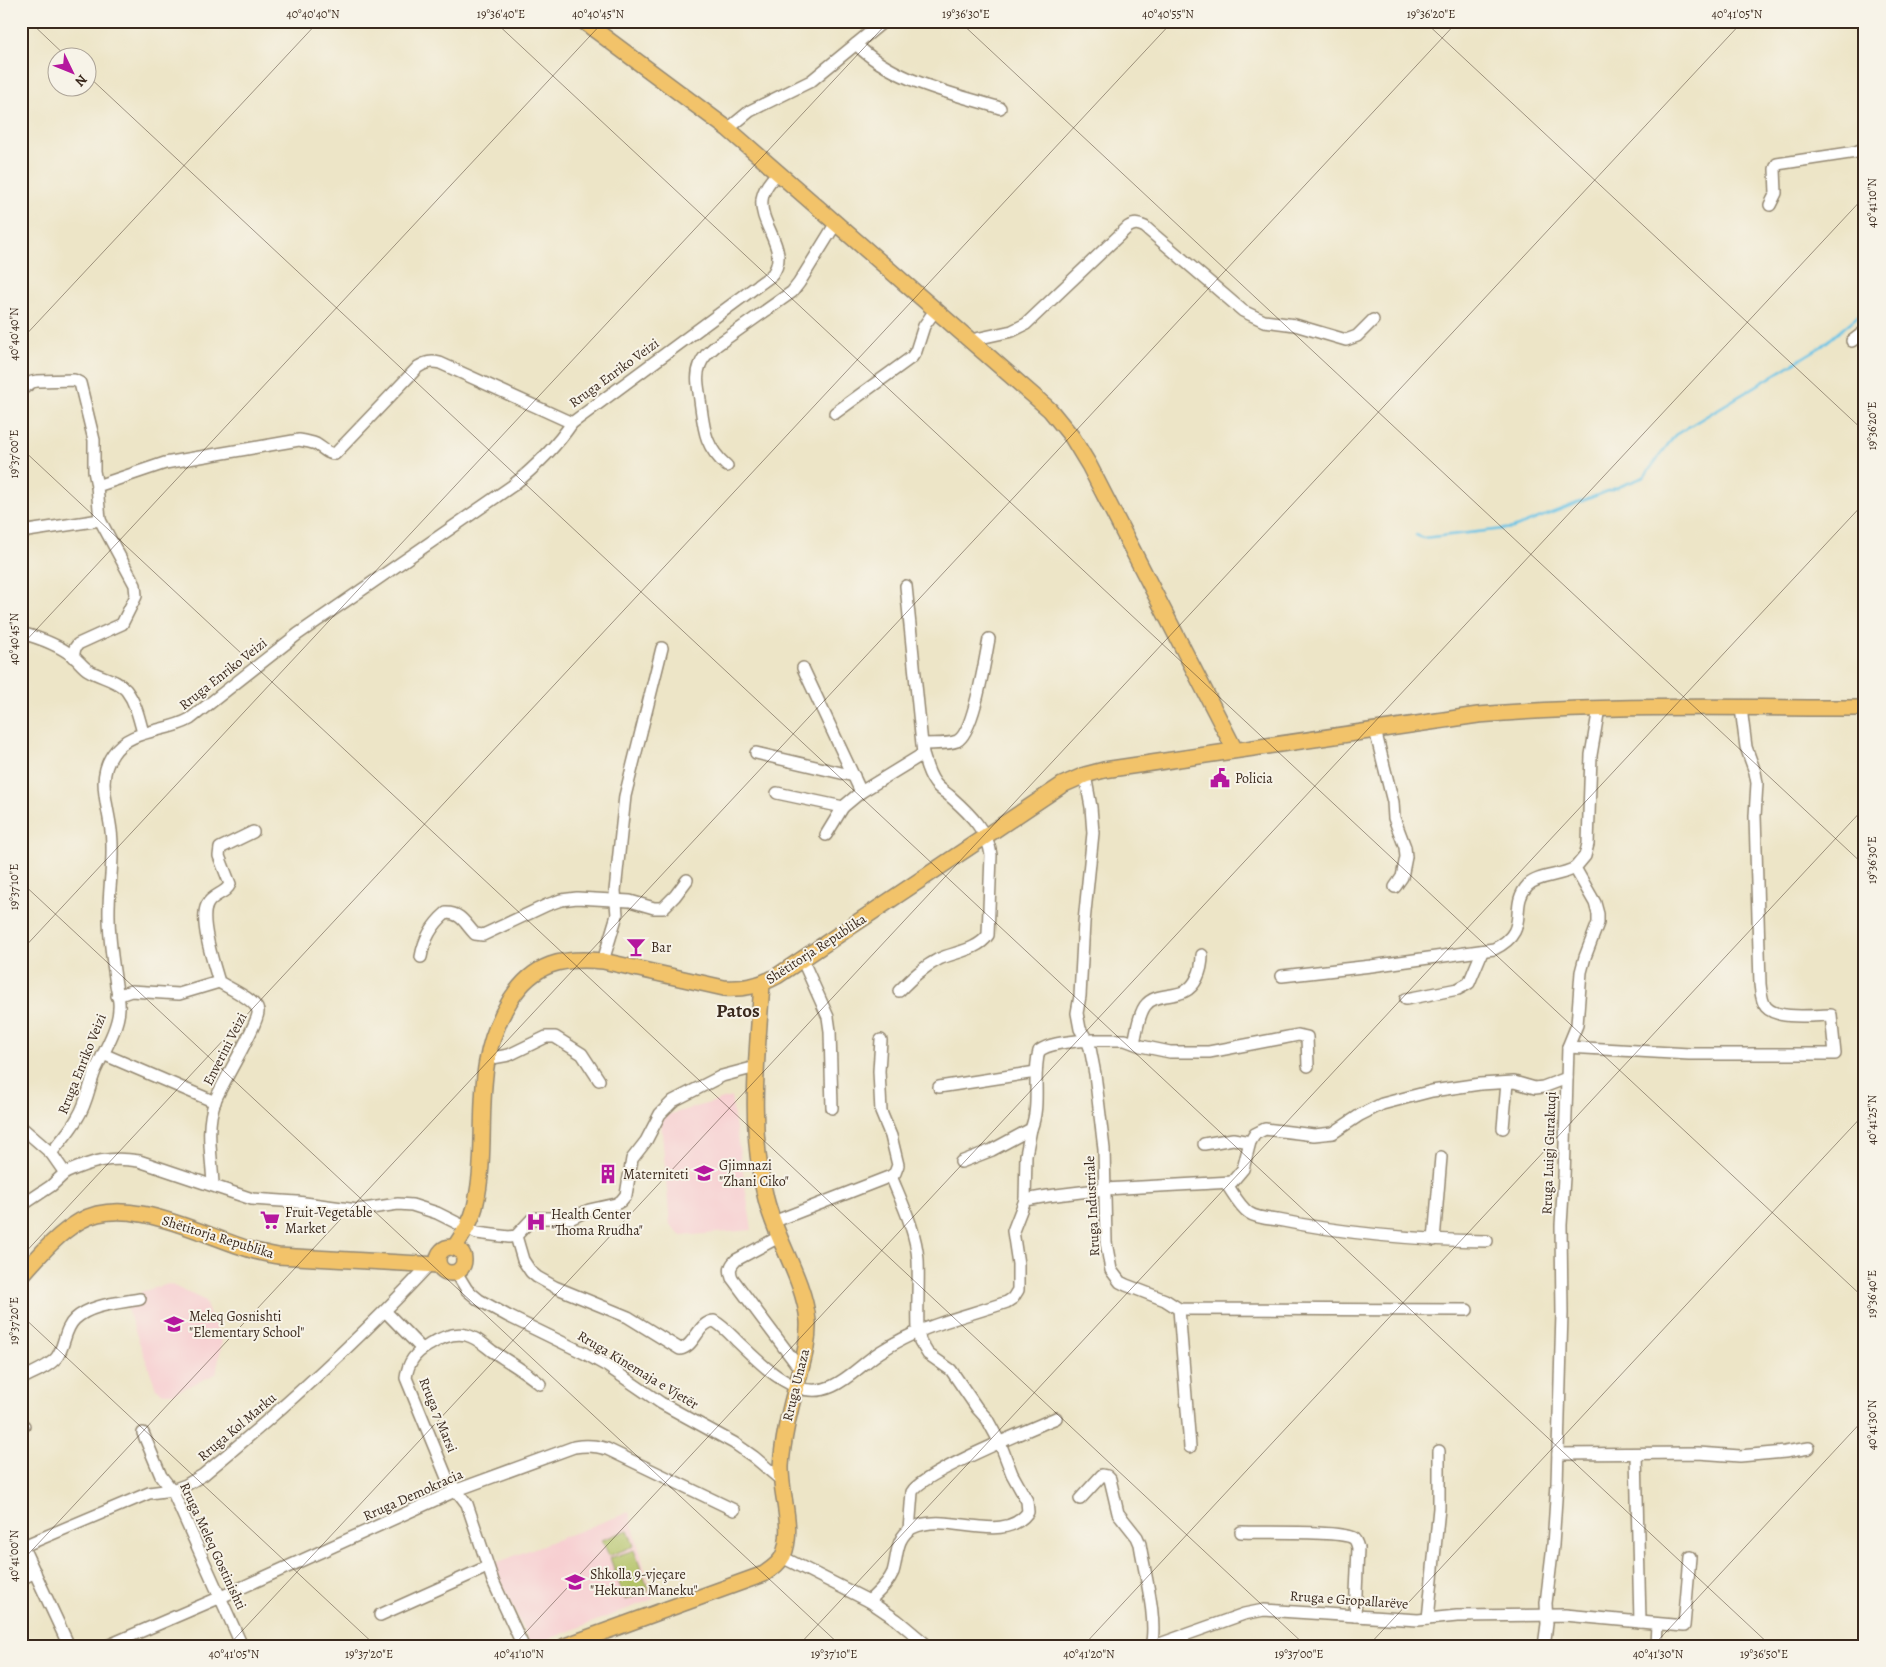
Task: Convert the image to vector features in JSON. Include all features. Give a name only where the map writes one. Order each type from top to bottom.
[{"type":"main road","points":[[583,21],[728,129],[1050,410],[1072,437],[1089,465],[1236,750]]},
{"type":"main road","name":"Shëtitorja Republika","points":[[454,1248],[467,1228],[477,1196],[482,1101],[487,1059],[500,1020],[517,990],[527,979],[539,970],[554,963],[584,959],[603,961],[724,988],[742,989],[762,984],[1062,785],[1085,775],[1104,770],[1478,715],[1599,708],[1865,708]]},
{"type":"main road","name":"Rruga Unaza","points":[[762,984],[756,1067],[755,1135],[763,1187],[773,1222],[801,1290],[808,1320],[807,1342],[786,1426],[780,1480],[786,1513],[787,1535],[782,1557]]},
{"type":"main road","name":"Shëtitorja Republika","points":[[21,1276],[51,1243],[81,1220],[100,1213],[116,1212],[134,1213],[169,1222],[252,1250],[278,1256],[434,1264]]},
{"type":"main road","points":[[448,1247],[454,1248],[461,1252],[464,1258],[462,1266],[456,1272],[445,1272],[434,1264],[442,1250],[448,1247]]},
{"type":"main road","points":[[565,1646],[597,1640],[752,1579],[771,1570],[782,1557]]},
{"type":"street","points":[[728,129],[750,111],[811,81],[884,21]]},
{"type":"street","points":[[856,44],[868,56],[891,70],[934,87],[1000,108]]},
{"type":"street","points":[[1770,205],[1776,193],[1775,169],[1777,164],[1856,152],[1865,148]]},
{"type":"street","name":"Rruga Enriko Veizi","points":[[50,1153],[79,1116],[118,1020],[120,1007],[109,931],[113,856],[111,830],[104,790],[106,766],[112,754],[120,745],[143,733],[182,724],[190,719],[298,634],[512,486],[530,471],[572,423],[772,275],[778,268],[780,260],[763,212],[762,200],[765,189],[778,172]]},
{"type":"street","points":[[727,466],[711,450],[703,430],[697,378],[700,366],[706,354],[792,292],[836,223]]},
{"type":"street","points":[[972,340],[1012,331],[1026,324],[1133,224],[1145,227],[1243,311],[1254,318],[1295,325],[1346,340],[1357,336],[1372,320]]},
{"type":"street","points":[[835,413],[912,357],[916,351],[924,326],[936,309]]},
{"type":"street","points":[[1852,341],[1865,331]]},
{"type":"street","points":[[97,486],[165,463],[299,440],[318,445],[331,454],[335,454],[418,367],[432,361],[572,423]]},
{"type":"street","points":[[21,390],[32,382],[37,381],[74,380],[80,383],[94,440],[94,471],[100,520],[135,584],[136,596],[122,624],[78,644],[73,657]]},
{"type":"street","points":[[21,532],[100,520]]},
{"type":"street","points":[[899,991],[918,971],[939,960],[979,944],[988,935],[991,855],[986,835],[966,810],[936,784],[928,773],[922,749],[906,586]]},
{"type":"street","points":[[21,633],[48,642],[73,657],[88,670],[114,681],[125,689],[133,699],[143,733]]},
{"type":"street","points":[[826,835],[843,807],[922,749],[962,738],[973,713],[989,639]]},
{"type":"street","points":[[603,961],[617,915],[616,883],[626,796],[662,648]]},
{"type":"street","points":[[803,668],[862,792]]},
{"type":"street","points":[[1282,976],[1482,952],[1499,947],[1511,938],[1519,923],[1520,901],[1528,885],[1534,880],[1566,872],[1574,868],[1585,856],[1588,844],[1592,755],[1599,708]]},
{"type":"street","points":[[1568,1047],[1689,1054],[1835,1054],[1831,1015],[1777,1014],[1765,1006],[1762,998],[1755,834],[1757,783],[1746,747],[1741,708]]},
{"type":"street","points":[[1375,730],[1393,802],[1394,818],[1405,847],[1404,872],[1395,887]]},
{"type":"street","points":[[756,753],[854,776]]},
{"type":"street","name":"Rruga Industriale","points":[[1085,775],[1092,807],[1093,833],[1077,1013],[1080,1029],[1090,1048],[1095,1074],[1104,1149],[1106,1242],[1108,1258],[1115,1276],[1120,1282],[1164,1300],[1179,1309],[1467,1310]]},
{"type":"street","points":[[777,792],[843,807]]},
{"type":"street","points":[[117,996],[131,991],[187,992],[219,982],[209,949],[205,912],[210,899],[226,890],[230,884],[219,856],[220,848],[253,832]]},
{"type":"street","name":"Rruga Luigj Gurakuqi","points":[[1544,1646],[1547,1615],[1546,1603],[1553,1545],[1558,1454],[1562,1313],[1561,1225],[1568,1047],[1577,1025],[1581,972],[1598,924],[1595,903],[1574,868]]},
{"type":"street","points":[[421,957],[426,938],[446,913],[454,913],[461,918],[478,936],[561,900],[577,898],[630,901],[654,908],[662,908],[675,896],[687,880]]},
{"type":"street","points":[[1406,999],[1458,990],[1465,986],[1469,982],[1482,952]]},
{"type":"street","points":[[1134,1043],[1146,1004],[1162,997],[1184,993],[1190,989],[1202,965],[1202,956]]},
{"type":"street","points":[[802,959],[828,1017],[832,1108]]},
{"type":"street","name":"Enverini Veizi","points":[[213,1185],[209,1144],[210,1124],[215,1102],[235,1060],[257,1021],[259,1013],[257,1006],[250,1000],[219,982]]},
{"type":"street","points":[[516,1236],[527,1267],[546,1283],[620,1313],[680,1349],[688,1346],[705,1325],[714,1321],[768,1370],[796,1387],[814,1390],[823,1389],[836,1384],[857,1371],[880,1351],[918,1330],[999,1305],[1013,1298],[1018,1290],[1018,1277],[1013,1231],[1025,1200],[1026,1155],[1037,1111],[1036,1072],[1039,1052],[1044,1048],[1087,1040],[1116,1040],[1170,1052],[1209,1052],[1273,1039],[1303,1036],[1306,1037],[1308,1066]]},
{"type":"street","points":[[487,1059],[509,1055],[546,1037],[555,1037],[582,1054],[599,1080]]},
{"type":"street","points":[[773,1222],[891,1176],[895,1172],[898,1165],[891,1136],[881,1112],[879,1070],[881,1040]]},
{"type":"street","points":[[103,1054],[215,1102]]},
{"type":"street","points":[[21,1206],[51,1186],[65,1173],[88,1163],[122,1158],[139,1161],[252,1199],[297,1202],[357,1210],[398,1204],[412,1205],[424,1208],[484,1234],[516,1236],[531,1220],[537,1218],[572,1218],[589,1210],[616,1204],[622,1200],[626,1195],[632,1160],[646,1141],[655,1121],[666,1107],[673,1101],[722,1076],[756,1067]]},
{"type":"street","points":[[939,1087],[1036,1072]]},
{"type":"street","points":[[1025,1200],[1105,1190],[1175,1184],[1232,1182],[1239,1175],[1246,1161],[1250,1142],[1255,1134],[1265,1129],[1314,1135],[1333,1133],[1382,1104],[1448,1088],[1514,1082],[1535,1088],[1567,1078]]},
{"type":"street","points":[[1503,1128],[1507,1083]]},
{"type":"street","points":[[21,1127],[50,1153],[65,1173]]},
{"type":"street","points":[[962,1162],[992,1150],[1032,1129]]},
{"type":"street","points":[[1204,1144],[1233,1139],[1250,1142]]},
{"type":"street","points":[[1434,1240],[1441,1157]]},
{"type":"street","points":[[869,1601],[888,1581],[893,1572],[898,1544],[909,1530],[915,1527],[940,1523],[999,1528],[1024,1518],[1029,1506],[1012,1474],[988,1419],[977,1408],[951,1370],[934,1359],[923,1347],[918,1330],[918,1261],[915,1244],[909,1221],[891,1176]]},
{"type":"street","points":[[1226,1183],[1240,1204],[1250,1214],[1300,1225],[1434,1240],[1488,1241]]},
{"type":"street","points":[[779,1237],[736,1260],[731,1265],[730,1271],[732,1278],[800,1369]]},
{"type":"street","name":"Rruga Kol Marku","points":[[22,1545],[149,1493],[172,1490],[204,1475],[309,1385],[434,1264]]},
{"type":"street","name":"Rruga Kinemaja e Vjetër","points":[[456,1272],[467,1290],[479,1300],[516,1320],[584,1352],[661,1403],[734,1443],[754,1457],[780,1480]]},
{"type":"street","points":[[21,1379],[56,1358],[67,1330],[74,1320],[84,1313],[92,1309],[140,1299]]},
{"type":"street","points":[[1179,1309],[1190,1447]]},
{"type":"street","points":[[386,1312],[422,1349]]},
{"type":"street","name":"Rruga 7 Marsi","points":[[523,1646],[488,1568],[467,1504],[447,1478],[406,1378],[408,1367],[413,1357],[422,1349],[444,1337],[455,1334],[467,1335],[516,1364],[540,1384]]},
{"type":"street","points":[[909,1530],[912,1492],[915,1486],[952,1465],[1056,1418]]},
{"type":"street","name":"Rruga Meleq Gostinishti","points":[[143,1433],[161,1476],[172,1490],[242,1646]]},
{"type":"street","name":"Rruga Demokracia","points":[[107,1646],[221,1598],[457,1490],[586,1445],[597,1446],[734,1510]]},
{"type":"street","points":[[1558,1454],[1698,1453],[1740,1456],[1809,1448]]},
{"type":"street","points":[[1428,1619],[1439,1508],[1439,1451]]},
{"type":"street","points":[[1636,1454],[1640,1622]]},
{"type":"street","points":[[1080,1499],[1102,1476],[1107,1476],[1110,1479],[1118,1513],[1137,1537],[1140,1544],[1151,1611],[1152,1646]]},
{"type":"street","points":[[1241,1532],[1314,1533],[1352,1538],[1357,1542],[1358,1548],[1355,1616]]},
{"type":"street","points":[[22,1545],[69,1646]]},
{"type":"street","points":[[782,1557],[869,1601],[928,1646]]},
{"type":"street","name":"Rruga e Gropallarëve","points":[[1152,1646],[1244,1614],[1264,1610],[1418,1620],[1457,1616],[1587,1616],[1684,1626],[1690,1557]]},
{"type":"street","points":[[380,1616],[488,1568]]},
{"type":"street","points":[[21,1579],[35,1572]]},
{"type":"street","points":[[1656,1646],[1657,1624]]},
{"type":"shaded area","name":"Gjimnazi \"Zhani Ciko\"","points":[[731,1097],[752,1230],[681,1236],[670,1225],[661,1121],[667,1115]]},
{"type":"shaded area","name":"Meleq Gosnishti \"Elementary School\"","points":[[169,1284],[204,1300],[222,1342],[216,1374],[174,1393],[162,1393],[156,1388],[126,1306],[143,1300],[140,1292]]},
{"type":"shaded area","name":"Shkolla 9-vjeçare \"Hekuran Maneku\"","points":[[629,1512],[653,1599],[531,1646],[493,1564]]},
{"type":"green space","points":[[628,1530],[634,1546],[609,1556],[602,1540]]},
{"type":"green space","points":[[634,1550],[649,1591],[625,1600],[610,1558]]},
{"type":"waterway","points":[[1416,535],[1423,538],[1513,528],[1644,477],[1675,435],[1822,346],[1865,310]]},
{"type":"place","name":"Policia","points":[[1220,778]]},
{"type":"place","name":"Bar","points":[[636,947]]},
{"type":"place","name":"Gjimnazi \"Zhani Ciko\"","points":[[704,1173]]},
{"type":"place","name":"Materniteti","points":[[608,1174]]},
{"type":"place","name":"Fruit-Vegetable Market","points":[[270,1220]]},
{"type":"place","name":"Health Center \"Thoma Rrudha\"","points":[[536,1222]]},
{"type":"place","name":"Meleq Gosnishti \"Elementary School\"","points":[[174,1324]]},
{"type":"place","name":"Shkolla 9-vjeçare \"Hekuran Maneku\"","points":[[575,1582]]},
{"type":"district","name":"Patos","points":[[738,1011]]}]
